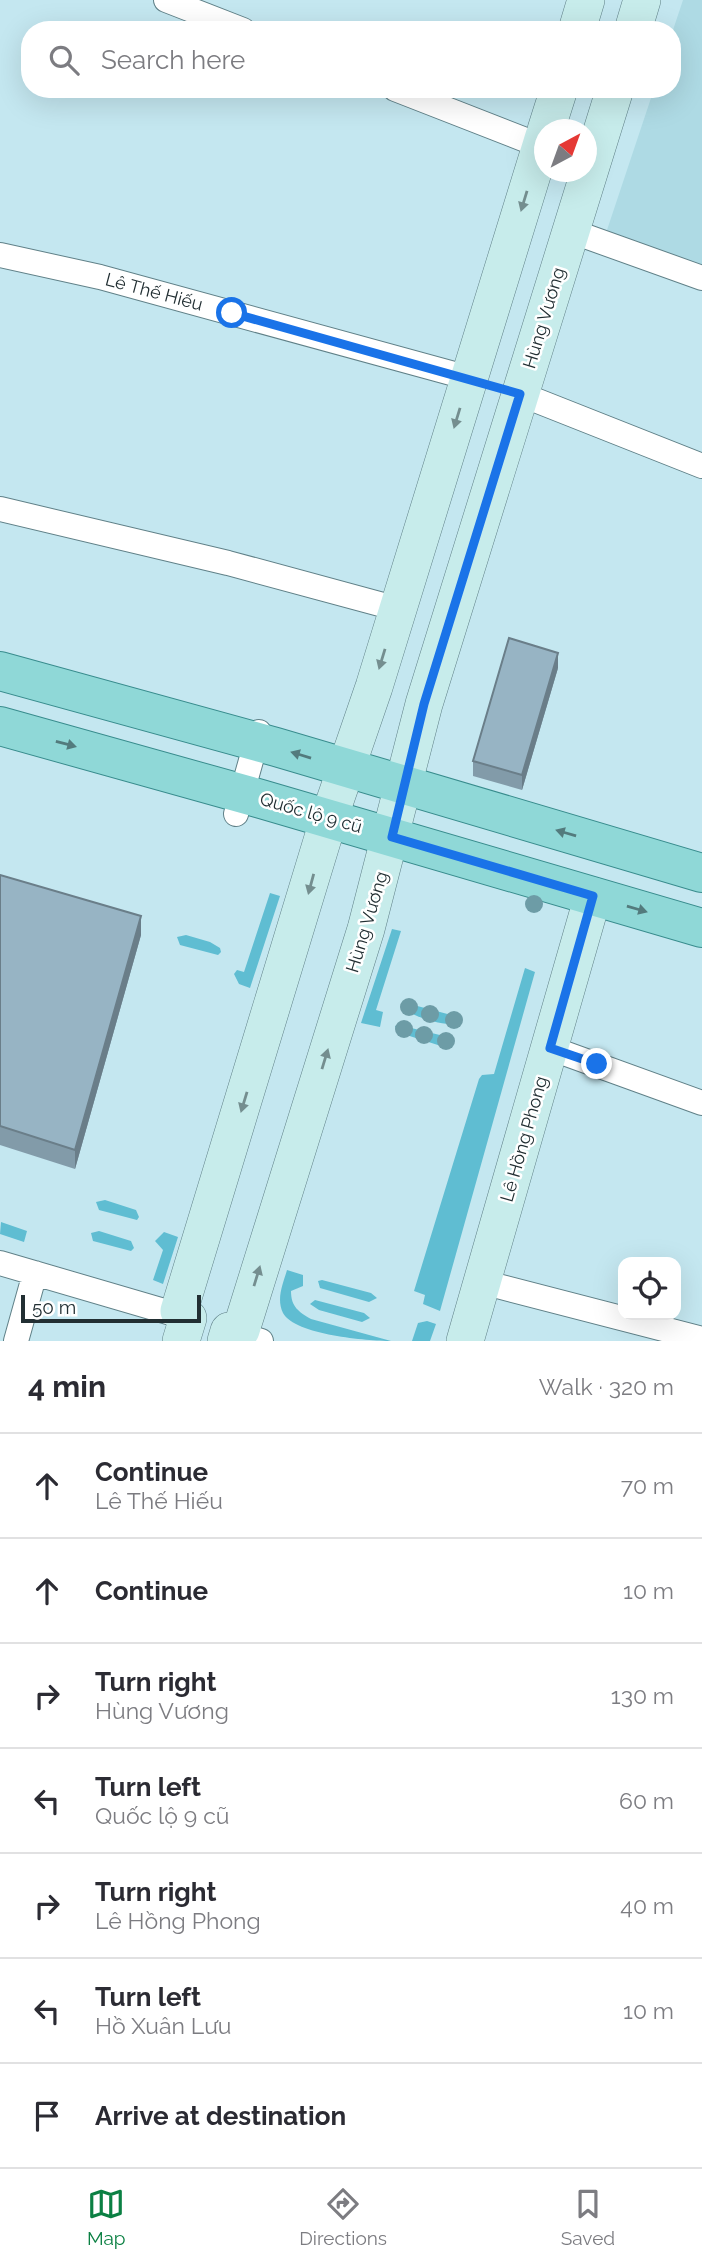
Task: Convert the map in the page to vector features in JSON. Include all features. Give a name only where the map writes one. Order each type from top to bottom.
[{"type":"main road","points":[[580,21],[586,0]]},
{"type":"main road","points":[[636,21],[642,0]]},
{"type":"main road","points":[[550,119],[556,98]]},
{"type":"main road","name":"Hùng Vương","points":[[239,1336],[392,837],[424,704],[612,98]]},
{"type":"main road","points":[[239,1336],[182,1324],[329,818],[398,609],[534,169]]},
{"type":"main road","points":[[469,378],[520,394]]},
{"type":"main road","points":[[0,671],[258,737],[346,768],[702,873]]},
{"type":"main road","name":"Quốc lộ 9 cũ","points":[[0,726],[239,804],[329,818],[702,928]]},
{"type":"main road","points":[[593,896],[610,846]]},
{"type":"main road","name":"Lê Hồng Phong","points":[[465,1341],[593,896]]},
{"type":"street","points":[[166,0],[220,21]]},
{"type":"street","points":[[423,98],[534,134]]},
{"type":"street","points":[[571,231],[702,278]]},
{"type":"street","name":"Lê Thế Hiếu","points":[[0,255],[100,277],[469,378]]},
{"type":"street","points":[[520,394],[702,466]]},
{"type":"street","points":[[0,509],[228,564],[398,609]]},
{"type":"street","points":[[239,804],[258,737]]},
{"type":"street","points":[[550,1048],[702,1103]]},
{"type":"street","points":[[0,1263],[182,1324]]},
{"type":"street","points":[[16,1341],[35,1273]]},
{"type":"street","points":[[482,1282],[702,1339]]},
{"type":"shaded area","points":[[683,0],[702,0],[702,265],[606,233],[651,98],[681,98],[681,21],[676,21]]},
{"type":"shaded area","points":[[270,893],[280,896],[250,988],[239,984],[234,974],[237,970],[244,972]]},
{"type":"shaded area","points":[[392,929],[401,931],[376,1010],[383,1012],[380,1027],[361,1023]]},
{"type":"shaded area","points":[[186,935],[210,942],[220,948],[221,952],[218,955],[180,945],[177,937]]},
{"type":"shaded area","points":[[525,968],[535,972],[440,1311],[423,1304],[425,1295],[414,1291],[479,1079],[482,1075],[494,1074]]},
{"type":"shaded area","points":[[406,1003],[455,1016],[461,1021],[448,1024],[421,1018],[401,1007]]},
{"type":"shaded area","points":[[395,1026],[448,1037],[454,1043],[441,1046],[397,1032]]},
{"type":"shaded area","points":[[105,1200],[136,1210],[139,1217],[137,1220],[99,1210],[96,1202]]},
{"type":"shaded area","points":[[1,1222],[27,1231],[24,1242],[0,1234]]},
{"type":"shaded area","points":[[99,1231],[131,1241],[134,1248],[131,1251],[93,1241],[91,1233]]},
{"type":"shaded area","points":[[164,1232],[178,1237],[163,1284],[153,1280],[163,1250],[155,1241]]},
{"type":"shaded area","points":[[287,1270],[303,1275],[303,1286],[291,1291],[291,1297],[296,1308],[303,1314],[311,1319],[391,1341],[316,1332],[290,1321],[283,1313],[280,1302]]},
{"type":"shaded area","points":[[318,1281],[371,1293],[377,1298],[369,1302],[320,1288]]},
{"type":"shaded area","points":[[315,1300],[364,1313],[370,1318],[362,1322],[319,1310],[310,1304]]},
{"type":"shaded area","points":[[427,1321],[436,1324],[430,1341],[412,1341],[418,1323]]},
{"type":"building","points":[[509,638],[558,653],[522,775],[473,761]]},
{"type":"building","points":[[0,875],[141,916],[75,1150],[0,1126]]},
{"type":"route","points":[[232,313],[520,394],[424,704],[392,837],[593,896],[550,1048],[597,1064]]}]
